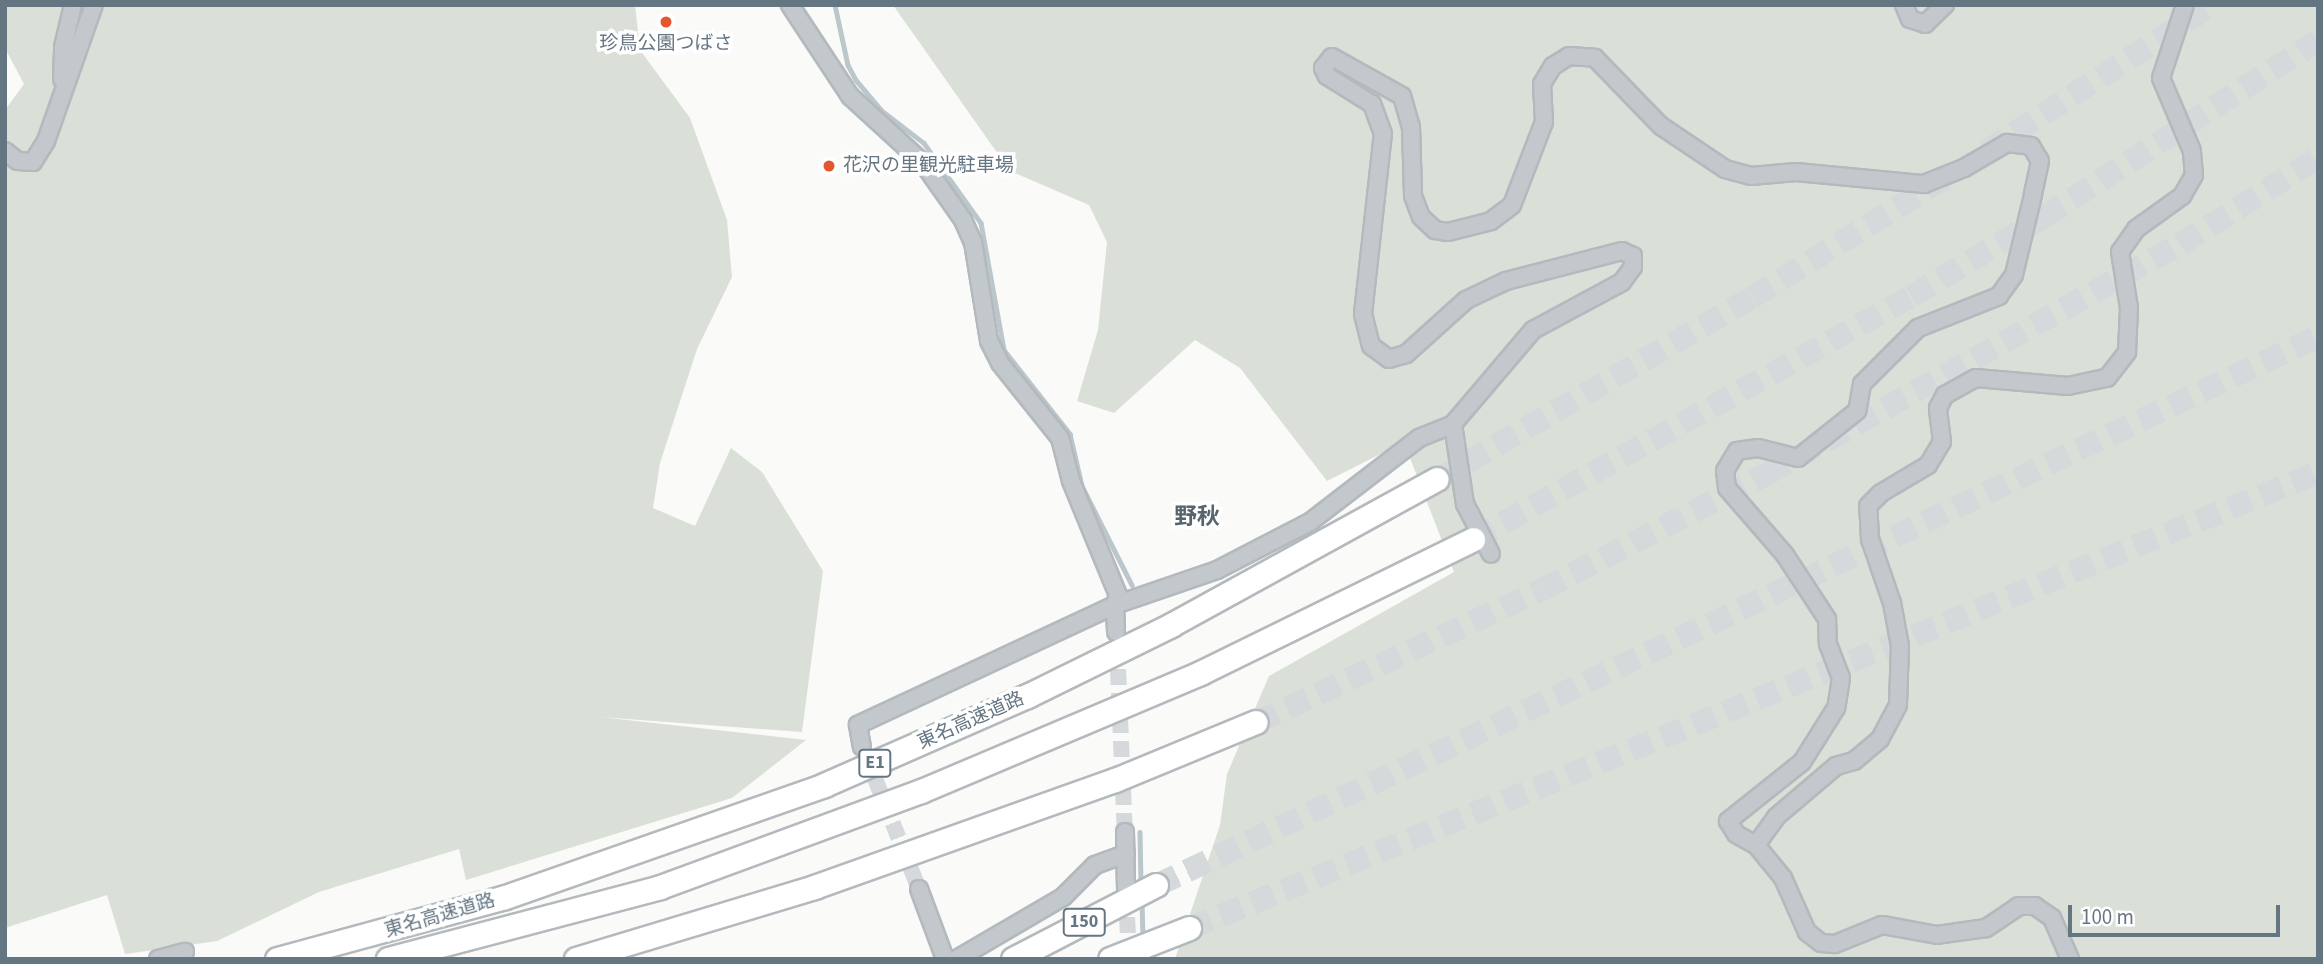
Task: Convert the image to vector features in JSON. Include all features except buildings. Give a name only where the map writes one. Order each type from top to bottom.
[{"type":"highway","name":"東名高速道路","points":[[277,959],[505,897],[824,785],[1027,696],[1171,625],[1437,479]]},
{"type":"highway","name":"東名高速道路","points":[[388,959],[660,887],[921,790],[1200,673],[1482,546]]},
{"type":"highway","points":[[576,959],[827,882],[1115,780],[1256,722]]},
{"type":"highway","name":"150","points":[[1013,959],[1156,885]]},
{"type":"highway","name":"150","points":[[1110,959],[1189,928]]},
{"type":"street","points":[[62,105],[63,47],[73,5]]},
{"type":"street","points":[[5,151],[18,161],[33,162],[62,105],[94,5]]},
{"type":"street","points":[[790,5],[850,96],[923,163],[963,220],[973,242],[989,341],[1000,363],[1060,438],[1071,481],[1118,595],[1115,605],[1116,632]]},
{"type":"street","points":[[1904,5],[1910,19],[1925,24],[1945,5]]},
{"type":"street","points":[[1756,845],[1770,822],[1786,808],[1836,766],[1854,761],[1880,739],[1898,705],[1900,646],[1892,603],[1870,539],[1868,506],[1881,493],[1928,466],[1942,442],[1938,408],[1945,394],[1976,378],[2068,386],[2107,378],[2127,352],[2129,308],[2120,252],[2136,229],[2182,196],[2194,175],[2192,151],[2161,78],[2185,5]]},
{"type":"street","points":[[863,747],[858,725],[1115,605],[1217,570],[1310,522],[1419,438],[1453,424],[1533,330],[1622,282],[1633,267],[1633,256],[1622,251],[1506,281],[1466,300],[1406,354],[1389,359],[1371,346],[1363,314],[1382,134],[1373,104],[1327,76],[1323,68],[1332,57],[1402,96],[1411,127],[1413,196],[1420,217],[1435,230],[1448,232],[1491,221],[1512,205],[1544,121],[1542,84],[1553,66],[1569,56],[1595,58],[1661,125],[1725,169],[1751,176],[1796,172],[1924,184],[1964,168],[2007,143],[2031,146],[2040,161],[2014,275],[1999,296],[1918,328],[1862,384],[1857,411],[1798,458],[1758,448],[1737,451],[1725,471],[1727,488],[1785,555],[1827,619],[1828,644],[1841,678],[1836,708],[1802,762],[1728,821],[1736,834],[1756,845],[1783,878],[1807,932],[1821,943],[1835,944],[1882,925],[1937,935],[1986,928],[2019,906],[2035,906],[2052,918],[2070,959]]},
{"type":"street","points":[[1453,424],[1465,504],[1482,546]]},
{"type":"street","points":[[1125,832],[1126,887]]},
{"type":"street","points":[[957,959],[1063,897],[1095,865],[1126,854]]},
{"type":"street","points":[[919,890],[945,959]]},
{"type":"street","points":[[158,959],[185,951]]},
{"type":"shaded area","points":[[5,5],[635,5],[640,50],[690,118],[727,220],[732,277],[697,349],[660,463],[653,508],[695,526],[731,448],[762,472],[823,571],[802,732],[600,717],[806,740],[732,798],[466,880],[459,849],[319,892],[217,941],[125,954],[107,895],[5,928],[5,110],[24,84],[5,48]]},
{"type":"shaded area","points":[[893,5],[2318,5],[2318,959],[1175,959],[1220,825],[1227,774],[1269,676],[1454,572],[1410,458],[1448,420],[1327,481],[1240,368],[1195,340],[1114,413],[1077,401],[1098,330],[1107,242],[1089,205],[1010,171]]},
{"type":"waterway","points":[[835,5],[848,65],[856,80],[881,110],[924,143],[981,223],[1004,350],[1070,434],[1082,486],[1132,585]]},
{"type":"waterway","points":[[1140,832],[1141,883]]},
{"type":"waterway","points":[[1142,899],[1143,939]]},
{"type":"tunnel","points":[[1986,151],[2211,5]]},
{"type":"tunnel","points":[[1473,539],[1911,296],[2043,217],[2318,40]]},
{"type":"tunnel","points":[[1256,722],[1542,589],[1766,474],[2180,244],[2318,157]]},
{"type":"tunnel","points":[[1437,479],[1752,297],[1949,175]]},
{"type":"tunnel","points":[[1156,885],[2318,336]]},
{"type":"tunnel","points":[[1189,928],[2318,472]]},
{"type":"tunnel","points":[[1117,645],[1125,832]]},
{"type":"tunnel","points":[[866,756],[919,889]]},
{"type":"tunnel","points":[[1126,893],[1129,959]]},
{"type":"place","name":"珍鳥公園つばさ","points":[[666,22]]},
{"type":"place","name":"花沢の里観光駐車場","points":[[829,166]]},
{"type":"district","name":"野秋","points":[[1197,517]]}]
